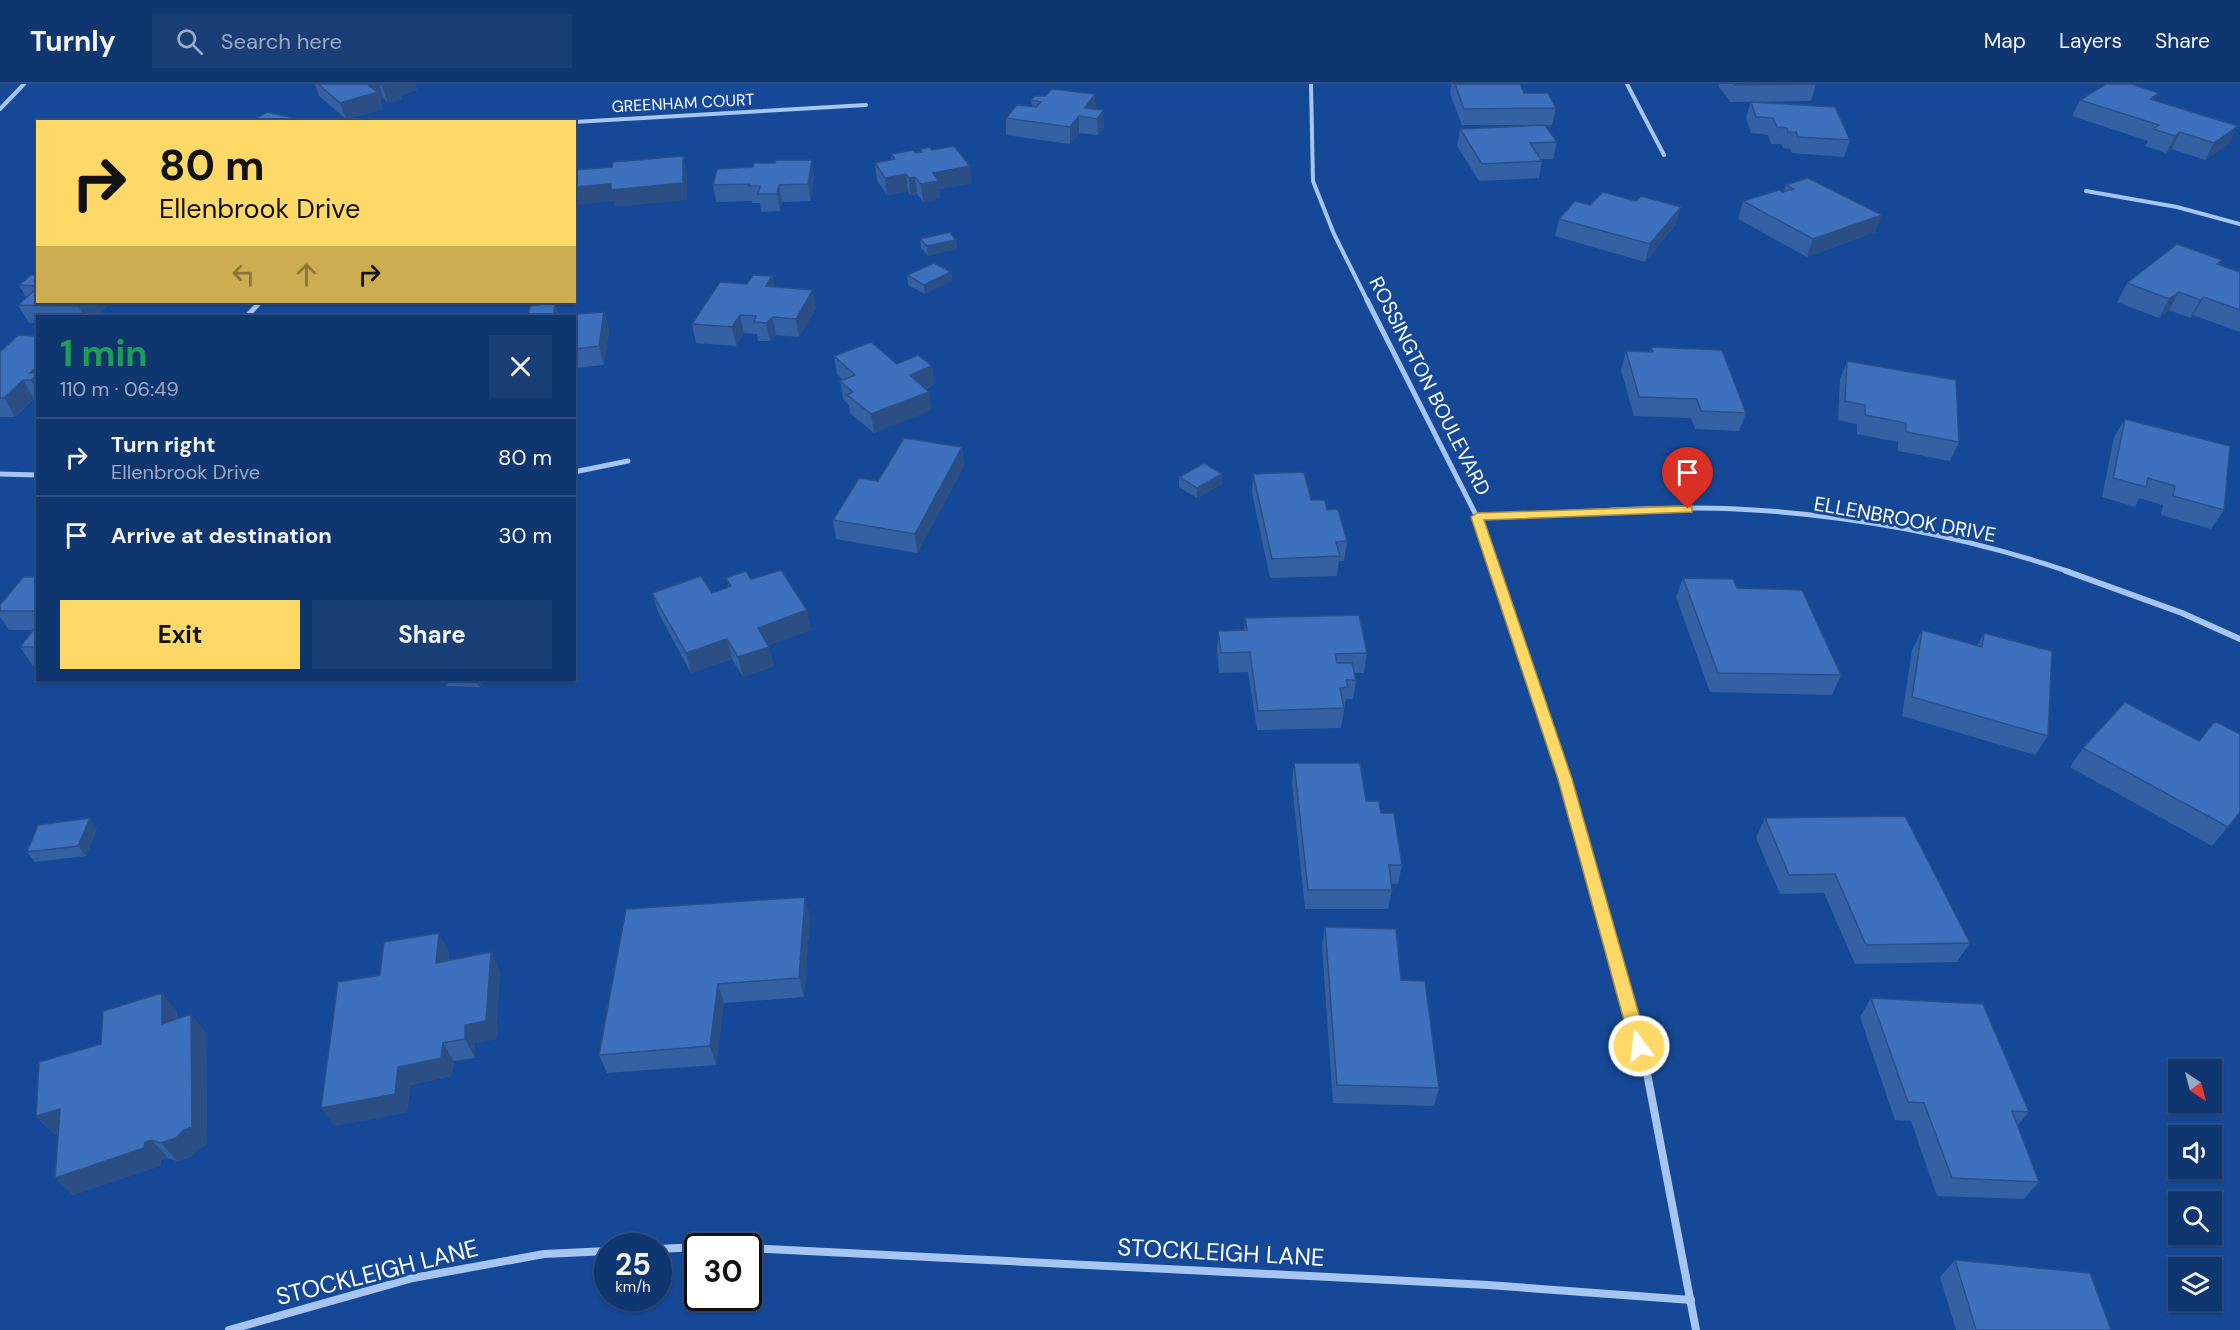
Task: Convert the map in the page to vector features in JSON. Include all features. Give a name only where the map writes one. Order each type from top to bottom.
[{"type":"street","points":[[0,110],[24,84]]},
{"type":"street","name":"ROSSINGTON BOULEVARD","points":[[1311,84],[1313,181],[1334,234],[1477,517],[1565,779],[1639,1045],[1696,1330]]},
{"type":"street","points":[[1627,84],[1664,154]]},
{"type":"street","name":"GREENHAM COURT","points":[[576,122],[866,105]]},
{"type":"street","points":[[2086,191],[2177,207],[2240,224]]},
{"type":"street","points":[[248,315],[259,303]]},
{"type":"street","points":[[576,472],[627,461]]},
{"type":"street","points":[[0,474],[36,475]]},
{"type":"street","name":"ELLENBROOK DRIVE","points":[[1477,517],[1698,509],[1749,510],[1853,520],[1967,541],[2083,574],[2204,622],[2240,639]]},
{"type":"street","name":"STOCKLEIGH LANE","points":[[762,1249],[1488,1285],[1691,1300]]},
{"type":"street","name":"STOCKLEIGH LANE","points":[[229,1330],[412,1278],[543,1254],[594,1252]]},
{"type":"building","points":[[318,84],[375,84],[369,86],[378,92],[340,103]]},
{"type":"building","points":[[1455,84],[1520,84],[1524,93],[1548,93],[1556,108],[1464,109]]},
{"type":"building","points":[[1734,84],[1816,84],[1736,85]]},
{"type":"building","points":[[2106,84],[2131,84],[2159,93],[2150,99],[2238,126],[2214,143],[2180,132],[2175,136],[2153,129],[2159,125],[2080,100]]},
{"type":"building","points":[[1052,89],[1095,94],[1085,108],[1104,110],[1097,119],[1079,116],[1070,127],[1006,118],[1017,105],[1036,107],[1041,102],[1031,100],[1035,96],[1045,96]]},
{"type":"building","points":[[1751,102],[1835,107],[1850,140],[1798,137],[1796,132],[1788,132],[1787,128],[1777,127],[1773,118],[1756,117]]},
{"type":"building","points":[[267,112],[298,119],[296,120],[252,120]]},
{"type":"building","points":[[1545,125],[1557,142],[1530,143],[1542,161],[1482,164],[1460,129]]},
{"type":"building","points":[[954,146],[970,166],[933,173],[939,181],[921,184],[915,177],[909,178],[906,174],[885,178],[875,163],[895,159],[891,154],[913,150],[916,153],[922,152],[920,149],[930,147],[932,150]]},
{"type":"building","points":[[683,156],[683,183],[611,190],[611,184],[576,187],[576,170],[612,167],[613,162]]},
{"type":"building","points":[[776,160],[812,160],[808,184],[779,185],[777,194],[758,194],[760,186],[749,186],[750,184],[713,185],[717,169],[753,167],[754,163],[775,163]]},
{"type":"building","points":[[1808,178],[1882,215],[1813,239],[1743,201],[1779,190],[1783,192],[1794,189],[1786,185]]},
{"type":"building","points":[[1603,192],[1636,201],[1641,196],[1681,207],[1650,244],[1559,219],[1575,201],[1590,205]]},
{"type":"building","points":[[950,232],[956,240],[927,246],[920,239]]},
{"type":"building","points":[[2177,244],[2222,260],[2217,264],[2240,272],[2240,310],[2204,297],[2200,300],[2179,292],[2169,299],[2127,283]]},
{"type":"building","points":[[934,263],[951,272],[924,285],[907,275]]},
{"type":"building","points":[[31,275],[36,275],[36,286],[19,285]]},
{"type":"building","points":[[753,275],[772,276],[766,286],[813,290],[796,319],[773,317],[766,323],[754,322],[756,316],[740,315],[732,327],[692,324],[720,282],[747,284]]},
{"type":"building","points":[[36,289],[36,303],[82,303],[78,306],[18,305]]},
{"type":"building","points":[[555,303],[553,315],[528,315],[530,306]]},
{"type":"building","points":[[604,312],[599,346],[576,349],[576,315],[566,315]]},
{"type":"building","points":[[18,335],[36,336],[36,368],[30,373],[36,373],[36,376],[31,380],[23,380],[4,398],[0,398],[0,352]]},
{"type":"building","points":[[871,342],[897,364],[918,355],[932,366],[910,375],[929,392],[871,414],[847,395],[853,392],[840,381],[855,375],[834,356]]},
{"type":"building","points":[[1651,347],[1722,350],[1746,413],[1701,411],[1697,399],[1639,397],[1626,351],[1653,352]]},
{"type":"building","points":[[1847,361],[1956,380],[1959,442],[1906,432],[1906,423],[1865,415],[1865,405],[1845,401]]},
{"type":"building","points":[[2125,419],[2230,446],[2224,510],[2173,496],[2175,486],[2148,478],[2146,487],[2113,478]]},
{"type":"building","points":[[904,438],[962,447],[915,534],[833,520],[859,478],[878,481]]},
{"type":"building","points":[[1204,463],[1222,474],[1197,488],[1179,477]]},
{"type":"building","points":[[1304,472],[1311,500],[1325,500],[1327,510],[1338,509],[1347,541],[1336,542],[1340,556],[1272,559],[1253,474]]},
{"type":"building","points":[[781,570],[807,610],[758,628],[769,647],[738,657],[727,639],[686,653],[652,593],[701,576],[712,593],[731,586],[726,578],[746,571],[751,579]]},
{"type":"building","points":[[23,577],[36,577],[36,611],[0,611],[0,605]]},
{"type":"building","points":[[1683,578],[1733,579],[1737,588],[1802,590],[1841,675],[1718,673]]},
{"type":"building","points":[[1359,615],[1367,653],[1335,654],[1337,663],[1352,663],[1356,680],[1346,680],[1348,687],[1340,688],[1344,708],[1258,711],[1250,652],[1221,653],[1218,631],[1247,630],[1245,618]]},
{"type":"building","points":[[36,627],[36,647],[20,647]]},
{"type":"building","points":[[1922,630],[1982,647],[1984,633],[2052,651],[2048,736],[1912,697]]},
{"type":"building","points":[[2125,702],[2199,741],[2215,721],[2240,734],[2240,812],[2228,827],[2083,748]]},
{"type":"building","points":[[1294,763],[1360,763],[1366,801],[1379,801],[1381,813],[1394,813],[1402,865],[1389,865],[1392,890],[1308,890]]},
{"type":"building","points":[[1905,816],[1970,943],[1866,945],[1835,874],[1789,875],[1765,818]]},
{"type":"building","points":[[90,818],[78,846],[27,852],[38,825]]},
{"type":"building","points":[[805,897],[799,978],[718,984],[710,1046],[599,1055],[626,909]]},
{"type":"building","points":[[1325,927],[1396,929],[1401,980],[1425,981],[1439,1088],[1337,1085]]},
{"type":"building","points":[[439,933],[436,963],[491,952],[486,1021],[465,1025],[465,1039],[443,1043],[441,1058],[398,1067],[395,1094],[321,1108],[338,982],[380,975],[384,942]]},
{"type":"building","points":[[162,993],[162,1024],[191,1014],[192,1127],[184,1130],[176,1138],[161,1143],[152,1140],[145,1142],[144,1148],[55,1178],[60,1109],[36,1116],[39,1062],[101,1044],[103,1011]]},
{"type":"building","points":[[1871,998],[1983,1004],[2029,1112],[2012,1111],[2039,1182],[1952,1178],[1924,1103],[1908,1102]]},
{"type":"building","points":[[1955,1260],[2090,1273],[2111,1330],[1976,1330]]},
{"type":"route","points":[[1639,1046],[1565,779],[1477,517],[1688,509]]}]
